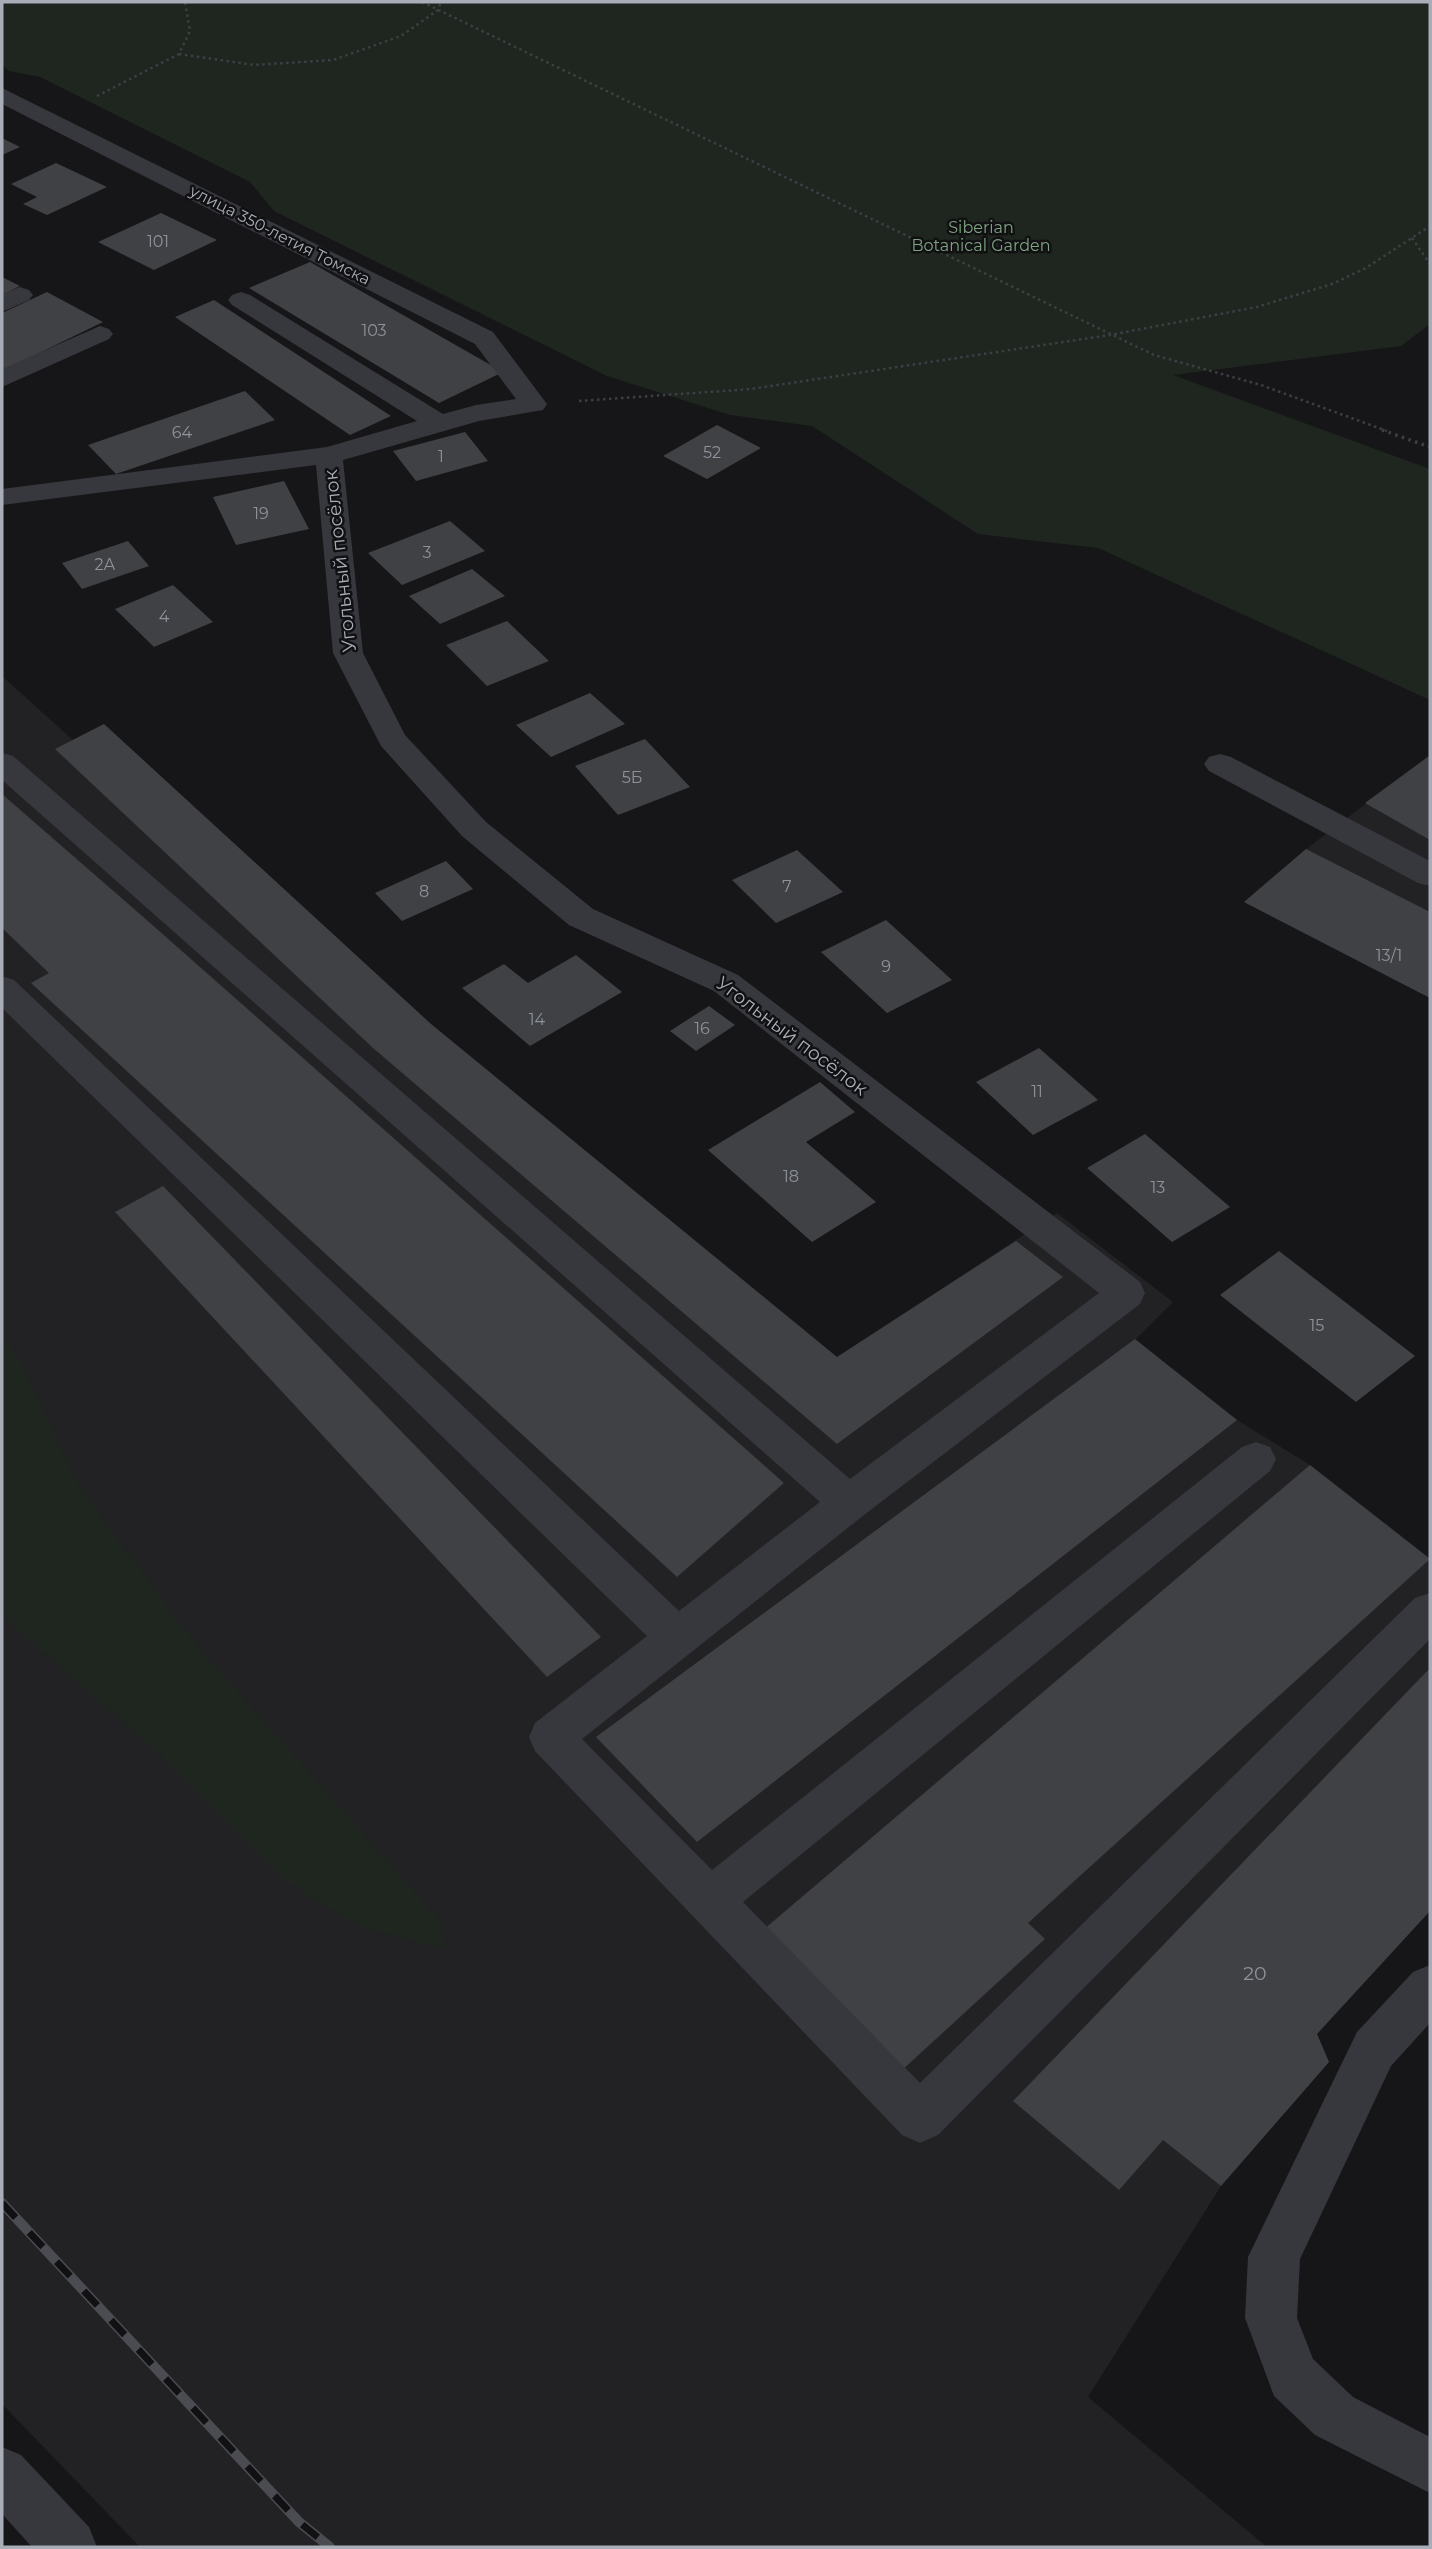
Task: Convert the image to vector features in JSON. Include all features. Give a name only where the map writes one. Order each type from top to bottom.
[{"type":"street","name":"улица 350-летия Томска","points":[[2,95],[484,338],[534,404]]},
{"type":"street","points":[[241,300],[439,423]]},
{"type":"street","points":[[2,379],[100,334]]},
{"type":"street","points":[[2,497],[328,456],[476,413],[534,404]]},
{"type":"street","name":"Угольный посёлок","points":[[328,456],[348,653],[392,739],[474,829],[581,917],[726,983],[1126,1293],[849,1503]]},
{"type":"street","points":[[2,763],[849,1503],[551,1737],[920,2118],[1430,1611]]},
{"type":"street","points":[[1220,764],[1430,875]]},
{"type":"street","points":[[2,988],[677,1637]]},
{"type":"street","points":[[709,1901],[1256,1459]]},
{"type":"street","points":[[1430,1988],[1374,2049],[1368,2061],[1274,2258],[1271,2318],[1293,2377],[1334,2416],[1430,2466]]},
{"type":"street","points":[[2,2474],[69,2547]]},
{"type":"path","points":[[179,54],[190,31],[186,2]]},
{"type":"path","points":[[422,2],[1154,355],[1261,385],[1430,447]]},
{"type":"path","points":[[49,120],[179,54],[254,65],[333,60],[401,36],[438,10],[441,2]]},
{"type":"path","points":[[534,404],[751,389],[1110,335],[1292,299],[1366,268],[1430,226]]},
{"type":"path","points":[[1412,238],[1430,264]]},
{"type":"shaded area","points":[[2,676],[73,740],[104,724],[431,1024],[837,1357],[1057,1213],[1173,1302],[1135,1340],[1237,1420],[1310,1465],[1430,1558],[1430,1911],[1317,2034],[1329,2062],[1221,2186],[1088,2397],[1267,2547],[140,2547],[2,2404]]},
{"type":"shaded area","points":[[1429,756],[1430,998],[1244,902],[1306,849]]},
{"type":"green space","name":"Siberian Botanical Garden","points":[[2,2],[1430,2],[1430,324],[1401,346],[1173,375],[1430,469],[1430,700],[1098,548],[978,534],[812,426],[730,415],[607,376],[274,211],[250,182],[40,77],[9,71],[2,65]]},
{"type":"green space","points":[[2,1331],[23,1367],[77,1483],[193,1641],[440,1921],[446,1949],[361,1927],[290,1884],[165,1759],[2,1616]]},
{"type":"building","points":[[2,138],[20,147],[2,155]]},
{"type":"building","points":[[56,163],[107,187],[47,215],[23,204],[37,197],[11,184]]},
{"type":"building","points":[[161,213],[217,240],[154,270],[98,242]]},
{"type":"building","points":[[310,262],[503,372],[439,403],[249,288]]},
{"type":"building","points":[[2,277],[20,286],[2,295]]},
{"type":"building","points":[[47,292],[103,322],[2,371],[2,313]]},
{"type":"building","points":[[214,300],[391,416],[350,435],[175,317]]},
{"type":"building","points":[[245,391],[275,420],[116,474],[88,445]]},
{"type":"building","points":[[717,425],[761,448],[707,479],[663,456]]},
{"type":"building","points":[[465,432],[488,461],[416,481],[393,451]]},
{"type":"building","points":[[284,481],[309,529],[236,545],[213,497]]},
{"type":"building","points":[[450,521],[485,551],[402,585],[368,553]]},
{"type":"building","points":[[128,541],[149,566],[82,589],[62,563]]},
{"type":"building","points":[[472,569],[505,596],[440,624],[409,596]]},
{"type":"building","points":[[173,585],[213,622],[154,647],[115,609]]},
{"type":"building","points":[[507,621],[549,661],[487,686],[446,645]]},
{"type":"building","points":[[590,693],[625,724],[551,757],[516,725]]},
{"type":"building","points":[[104,724],[431,1024],[837,1357],[1016,1241],[1063,1277],[837,1444],[373,1048],[55,749]]},
{"type":"building","points":[[645,739],[690,787],[618,815],[575,766]]},
{"type":"building","points":[[1430,757],[1430,840],[1365,803]]},
{"type":"building","points":[[2,794],[784,1483],[677,1577],[31,983],[49,973],[2,928]]},
{"type":"building","points":[[1306,849],[1430,912],[1430,998],[1244,902]]},
{"type":"building","points":[[797,850],[843,892],[776,923],[732,880]]},
{"type":"building","points":[[446,861],[473,889],[402,921],[375,893]]},
{"type":"building","points":[[886,920],[952,980],[887,1013],[821,952]]},
{"type":"building","points":[[576,955],[622,992],[530,1046],[462,988],[504,964],[528,983]]},
{"type":"building","points":[[709,1006],[735,1025],[696,1051],[670,1031]]},
{"type":"building","points":[[1039,1048],[1098,1100],[1033,1135],[976,1082]]},
{"type":"building","points":[[820,1082],[855,1112],[806,1142],[876,1202],[812,1242],[708,1150]]},
{"type":"building","points":[[1145,1134],[1230,1207],[1172,1242],[1087,1168]]},
{"type":"building","points":[[163,1186],[601,1637],[547,1677],[115,1212]]},
{"type":"building","points":[[1279,1251],[1415,1356],[1356,1402],[1220,1295]]},
{"type":"building","points":[[1135,1339],[1237,1420],[697,1842],[596,1737]]},
{"type":"building","points":[[1310,1465],[1430,1559],[1028,1923],[1045,1939],[900,2072],[763,1930]]},
{"type":"building","points":[[1430,1668],[1430,1911],[1317,2034],[1329,2062],[1221,2186],[1163,2140],[1119,2190],[1013,2101]]},
{"type":"railway","points":[[2,2203],[299,2522],[330,2547]]}]
